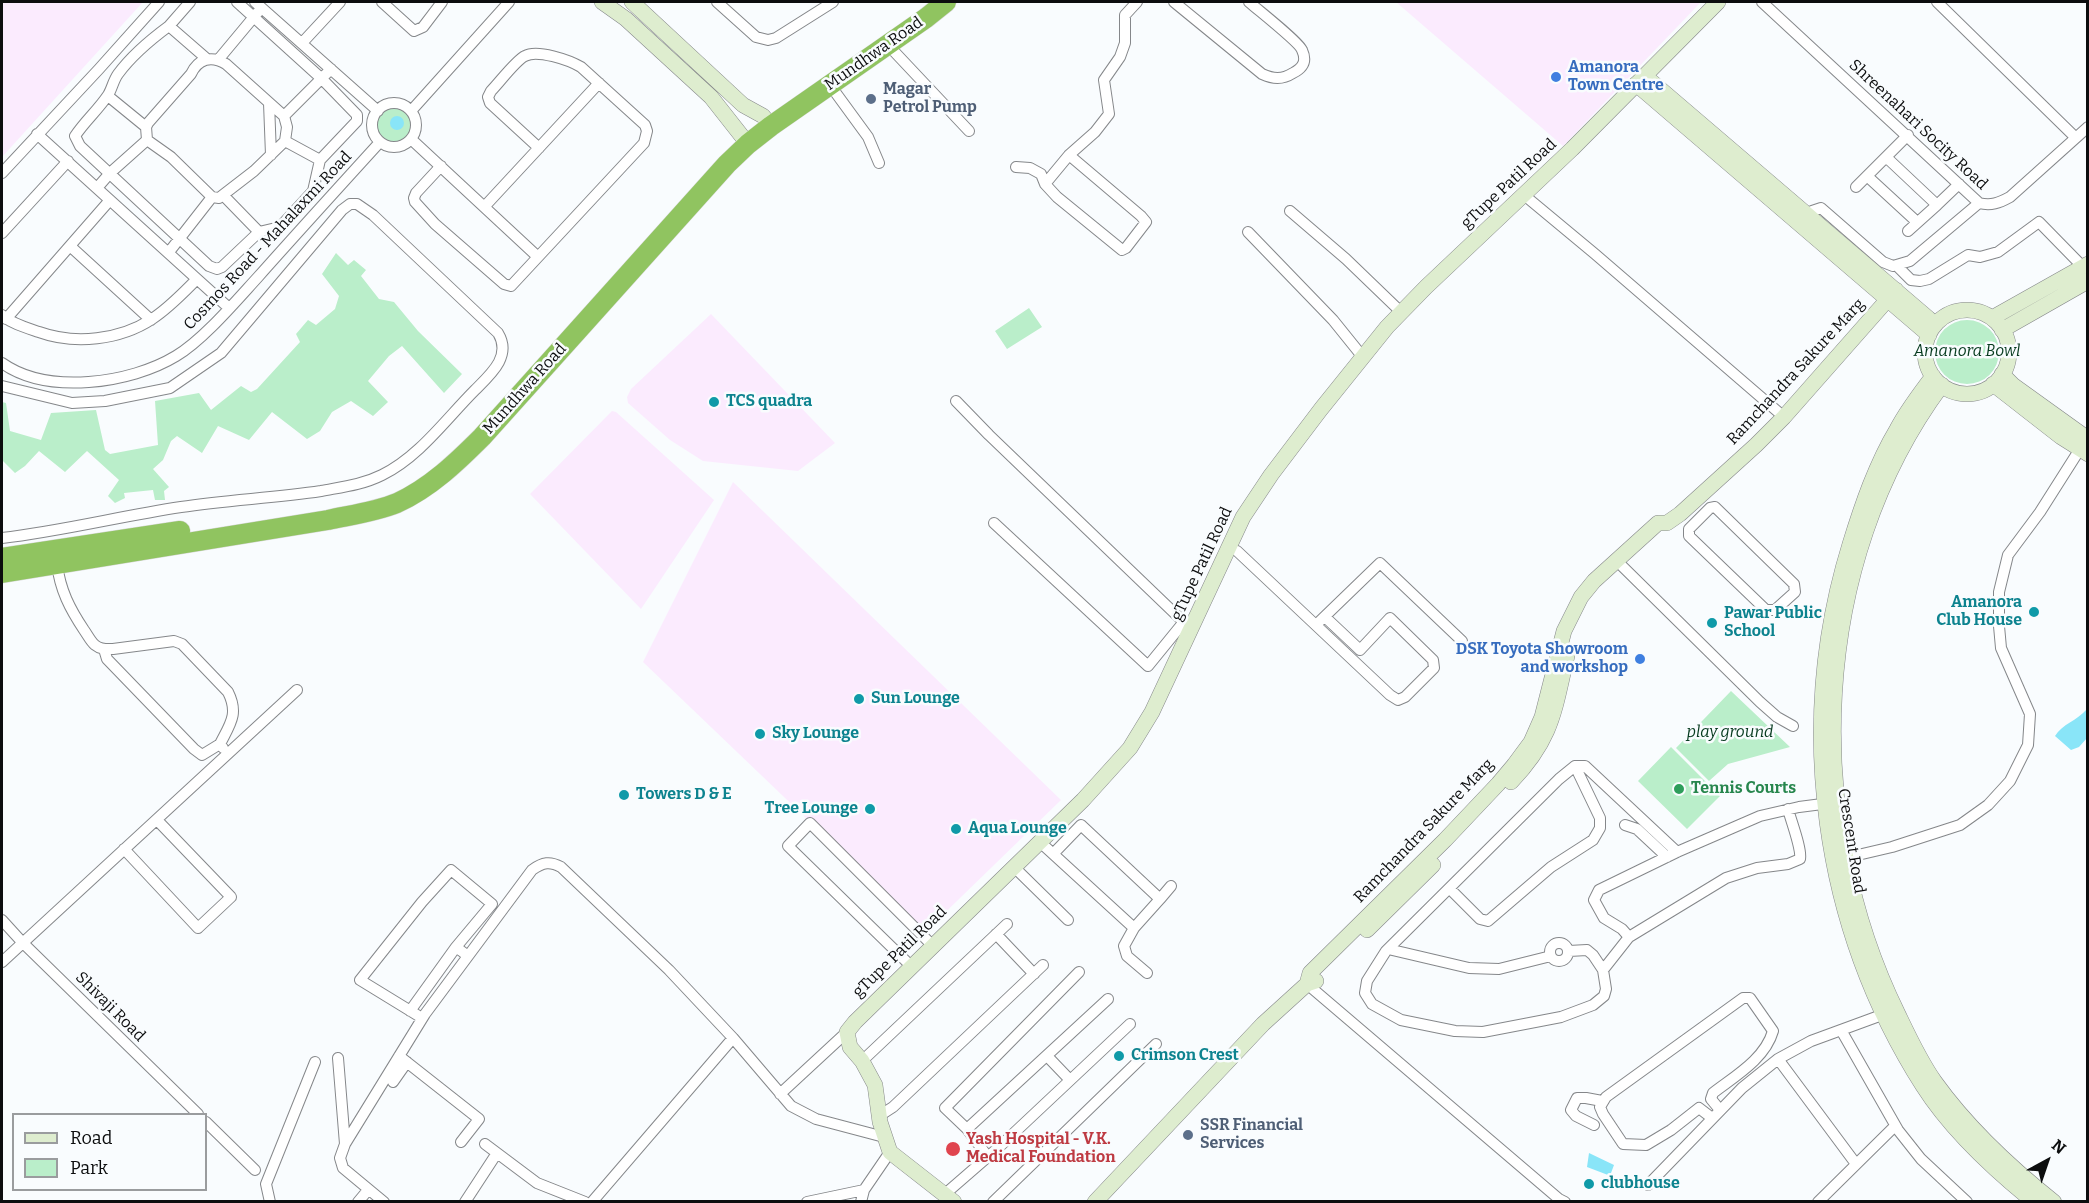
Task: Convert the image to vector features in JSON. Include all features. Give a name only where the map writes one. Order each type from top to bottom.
[{"type":"highway","name":"Mundhwa Road","points":[[2,573],[57,564],[154,541],[334,506],[391,492],[409,482],[446,455],[473,428],[711,164],[926,2]]},
{"type":"highway","name":"Mundhwa Road","points":[[767,121],[830,85],[946,2]]},
{"type":"highway","name":"Mundhwa Road","points":[[2,558],[154,541]]},
{"type":"street","points":[[2,173],[159,2]]},
{"type":"street","points":[[190,2],[169,26],[146,43],[116,76],[108,96],[84,122],[75,136],[80,146],[209,266],[217,269],[222,267],[259,232],[280,227],[313,191],[320,160],[357,121],[357,114],[322,79],[237,2]]},
{"type":"street","points":[[302,43],[339,2]]},
{"type":"street","points":[[382,2],[414,31],[423,27],[442,2]]},
{"type":"street","points":[[411,111],[509,2]]},
{"type":"street","points":[[602,2],[626,19],[711,97],[744,140]]},
{"type":"street","points":[[632,2],[742,105],[767,121]]},
{"type":"street","points":[[717,2],[756,37],[768,40],[776,38],[833,2]]},
{"type":"street","points":[[1045,184],[1069,155],[1095,132],[1109,114],[1104,80],[1120,57],[1125,43],[1125,15],[1137,2]]},
{"type":"street","points":[[1174,2],[1262,74],[1274,79],[1291,75],[1302,68],[1304,61],[1302,48],[1249,2]]},
{"type":"street","name":"gTupe Patil Road","points":[[847,1032],[928,942],[1014,867],[1090,793],[1130,748],[1152,712],[1187,626],[1243,517],[1271,475],[1362,356],[1401,312],[1524,195],[1718,2]]},
{"type":"street","name":"Shreenahari Socity Road","points":[[1762,2],[1979,203],[1988,205],[2010,197],[2088,127]]},
{"type":"street","points":[[1937,2],[2075,137]]},
{"type":"street","points":[[147,140],[146,127],[195,66],[201,61],[212,60],[254,17],[258,4],[378,111]]},
{"type":"street","points":[[169,26],[269,103],[284,116],[287,128],[285,141],[271,155],[218,196],[169,252]]},
{"type":"street","points":[[888,45],[969,131]]},
{"type":"street","points":[[441,166],[414,198],[419,209],[508,286],[511,286],[644,143],[645,125],[599,83],[573,63],[537,53],[524,56],[488,97],[490,103],[539,148]]},
{"type":"street","points":[[284,116],[331,69]]},
{"type":"street","points":[[1641,80],[1804,220],[1852,253],[1892,295],[1932,330]]},
{"type":"street","points":[[485,206],[599,83]]},
{"type":"street","points":[[830,85],[868,136],[879,163]]},
{"type":"street","points":[[108,96],[146,127]]},
{"type":"street","points":[[269,103],[271,155]]},
{"type":"street","points":[[394,104],[400,104],[411,111],[416,128],[411,139],[401,146],[394,147],[380,142],[373,129],[373,122],[378,111],[382,107],[394,104]]},
{"type":"street","points":[[38,134],[229,308]]},
{"type":"street","points":[[1856,187],[1908,135]]},
{"type":"street","points":[[411,139],[538,257]]},
{"type":"street","points":[[97,188],[110,173],[147,140]]},
{"type":"street","points":[[147,140],[171,157],[259,232]]},
{"type":"street","points":[[285,141],[320,160]]},
{"type":"street","name":"Cosmos Road - Mahalaxmi Road","points":[[2,363],[10,369],[38,378],[62,381],[100,381],[153,367],[177,356],[229,308],[380,142]]},
{"type":"street","points":[[1016,167],[1030,168],[1041,174],[1045,184],[1057,197],[1116,247],[1122,250],[1126,248],[1146,222],[1069,155]]},
{"type":"street","points":[[1886,157],[1937,205]]},
{"type":"street","points":[[2,233],[68,161]]},
{"type":"street","points":[[1867,176],[1917,222]]},
{"type":"street","points":[[1908,231],[1959,183]]},
{"type":"street","points":[[1524,195],[1784,417]]},
{"type":"street","points":[[110,200],[4,317],[51,336],[75,339],[101,338],[127,332],[151,320],[197,279]]},
{"type":"street","points":[[1852,253],[1893,266],[1911,261],[1979,203]]},
{"type":"street","points":[[2,386],[72,402],[105,401],[170,388],[221,353],[342,210],[350,204],[357,204],[373,215],[490,325],[504,342],[504,352],[495,370],[410,456],[382,475],[361,484],[283,496],[182,507],[2,538]]},
{"type":"street","points":[[1290,210],[1347,259],[1401,312]]},
{"type":"street","points":[[1897,266],[1911,280],[1920,282],[1968,255],[1980,257],[1998,252],[2039,222],[2086,271]]},
{"type":"street","points":[[299,231],[314,245]]},
{"type":"street","points":[[1248,232],[1326,312],[1362,356]]},
{"type":"street","points":[[70,246],[151,320]]},
{"type":"street","points":[[1992,318],[2086,271]]},
{"type":"street","points":[[2002,330],[2086,271]]},
{"type":"street","name":"Ramchandra Sakure Marg","points":[[1095,1202],[1259,1029],[1307,984],[1317,981],[1346,944],[1418,880],[1527,766],[1540,747],[1553,719],[1555,686],[1564,630],[1581,597],[1594,581],[1658,523],[1667,523],[1696,511],[1784,417],[1892,295]]},
{"type":"street","points":[[1963,310],[1979,312],[1992,318],[2002,330],[2008,348],[2007,364],[1998,379],[1986,389],[1971,393],[1954,392],[1937,380],[1925,356],[1932,330],[1947,315],[1963,310]]},
{"type":"street","points":[[1845,858],[1892,847],[1960,825],[1988,805],[2010,781],[2028,745],[2030,714],[2001,648],[1999,592],[2008,555],[2085,447],[2061,437],[1998,379]]},
{"type":"street","name":"Crescent Road","points":[[1937,380],[1888,476],[1866,534],[1848,596],[1836,669],[1834,705],[1831,803],[1835,875],[1863,968],[1934,1080],[1958,1113],[1986,1142],[2054,1202]]},
{"type":"street","points":[[956,401],[1187,626],[1148,666],[994,523]]},
{"type":"street","points":[[1718,508],[1794,584],[1795,592],[1775,610],[1766,610],[1689,536],[1689,529],[1696,511],[1718,508]]},
{"type":"street","name":"Ramchandra Sakure Marg","points":[[1555,686],[1576,624],[1587,603],[1606,580],[1665,530],[1667,523]]},
{"type":"street","points":[[1237,551],[1398,700],[1405,697],[1434,668],[1433,660],[1390,618],[1360,650],[1325,617]]},
{"type":"street","points":[[1316,625],[1380,563],[1462,641]]},
{"type":"street","points":[[57,564],[60,584],[73,614],[107,659],[194,749],[202,755],[220,744],[234,716],[232,700],[228,692],[182,644],[174,641],[99,647]]},
{"type":"street","points":[[1622,567],[1760,702],[1777,717],[1793,726]]},
{"type":"street","points":[[2,962],[297,690]]},
{"type":"street","points":[[220,744],[228,753]]},
{"type":"street","points":[[1450,889],[1479,919],[1488,921],[1551,867],[1593,840],[1600,828],[1600,818],[1575,766]]},
{"type":"street","points":[[1388,949],[1469,968],[1499,969],[1551,956],[1555,960],[1562,961],[1567,958],[1569,951],[1587,950],[1603,970],[1606,988],[1604,996],[1593,1005],[1562,1017],[1483,1032],[1455,1031],[1401,1020],[1372,1004],[1365,993],[1368,981],[1388,949],[1559,779],[1575,766],[1585,766],[1672,854]]},
{"type":"street","points":[[1629,937],[1622,929],[1604,918],[1594,900],[1599,890],[1672,854],[1760,816],[1788,809],[1831,803]]},
{"type":"street","name":"Crescent Road","points":[[1831,803],[1862,926],[1889,1012],[1923,1087],[1948,1121],[1977,1151],[2034,1202]]},
{"type":"street","points":[[1603,970],[1629,937],[1726,878],[1757,868],[1788,864],[1800,859],[1802,852],[1796,840],[1788,809]]},
{"type":"street","points":[[124,849],[198,928],[231,897],[157,820]]},
{"type":"street","points":[[909,964],[788,846],[810,823],[928,942]]},
{"type":"street","points":[[1053,854],[1081,825],[1160,899]]},
{"type":"street","points":[[1625,825],[1637,829],[1672,854]]},
{"type":"street","points":[[1040,842],[1134,928]]},
{"type":"street","points":[[393,1082],[422,1018],[532,870],[541,863],[553,862],[669,970],[733,1038],[791,1106],[816,1119],[887,1144],[950,1198],[988,1157],[1130,1024]]},
{"type":"street","points":[[1014,867],[1068,920]]},
{"type":"street","points":[[410,1011],[456,947],[492,904],[451,870],[422,902],[360,980],[410,1011],[422,1018]]},
{"type":"street","points":[[1147,973],[1125,952],[1126,940],[1171,886]]},
{"type":"street","name":"Shivaji Road","points":[[2,920],[197,1113]]},
{"type":"street","points":[[862,1061],[1007,924]]},
{"type":"street","points":[[996,934],[1034,974]]},
{"type":"street","points":[[456,947],[468,956]]},
{"type":"street","points":[[879,1116],[893,1107],[1043,965]]},
{"type":"street","points":[[988,1157],[967,1129],[945,1108],[1079,972]]},
{"type":"street","points":[[1307,984],[1560,1201]]},
{"type":"street","points":[[1743,998],[1750,998],[1773,1030],[1772,1036],[1770,1042],[1744,1070],[1713,1093],[1711,1099],[1716,1114],[1699,1108],[1671,1130],[1646,1145],[1623,1144],[1602,1114],[1600,1107],[1602,1101],[1743,998]]},
{"type":"street","points":[[967,1129],[1108,999]]},
{"type":"street","points":[[1648,1185],[1742,1088],[1778,1059],[1810,1041],[1889,1012]]},
{"type":"street","points":[[1841,1030],[1895,1126],[1922,1160],[1968,1202]]},
{"type":"street","points":[[847,1032],[850,1047],[862,1061],[875,1085],[879,1116],[887,1144],[864,1190],[861,1202]]},
{"type":"street","points":[[780,1094],[847,1032]]},
{"type":"street","points":[[592,1202],[733,1038]]},
{"type":"street","points":[[993,1202],[1156,1044]]},
{"type":"street","points":[[1047,1056],[1070,1080]]},
{"type":"street","points":[[338,1058],[345,1144]]},
{"type":"street","points":[[403,1059],[479,1119],[461,1142]]},
{"type":"street","points":[[384,1202],[340,1164],[340,1158],[345,1144],[403,1059]]},
{"type":"street","points":[[1778,1059],[1856,1164]]},
{"type":"street","points":[[270,1202],[266,1184],[315,1062]]},
{"type":"street","points":[[1594,1125],[1576,1116],[1571,1110],[1572,1106],[1577,1098],[1602,1101]]},
{"type":"street","points":[[207,1123],[255,1170]]},
{"type":"street","points":[[1818,1202],[1895,1126]]},
{"type":"street","points":[[485,1144],[558,1197],[585,1202]]},
{"type":"street","points":[[465,1202],[497,1153]]},
{"type":"street","points":[[358,1202],[368,1190]]},
{"type":"street","points":[[807,1202],[864,1190]]},
{"type":"shaded area","points":[[2,2],[143,2],[2,157]]},
{"type":"shaded area","name":"Amanora Town Centre","points":[[1396,2],[1701,2],[1563,146]]},
{"type":"shaded area","points":[[711,314],[835,443],[798,471],[703,461],[670,440],[628,403],[627,397],[631,389]]},
{"type":"shaded area","points":[[612,411],[616,412],[714,500],[641,609],[530,494]]},
{"type":"shaded area","points":[[733,482],[1061,800],[925,932],[643,662]]},
{"type":"green space","points":[[394,108],[406,113],[411,125],[406,137],[394,142],[382,137],[377,125],[382,113]]},
{"type":"green space","points":[[336,253],[348,265],[354,260],[366,270],[361,276],[379,299],[394,302],[418,331],[462,374],[444,393],[402,346],[389,356],[368,381],[388,402],[373,416],[351,401],[332,412],[320,431],[307,439],[272,412],[249,440],[218,426],[202,453],[177,436],[171,441],[163,460],[153,469],[169,487],[164,491],[165,500],[155,500],[153,490],[124,493],[125,498],[115,503],[108,496],[119,480],[87,451],[65,472],[39,451],[15,473],[2,460],[2,402],[6,403],[10,431],[41,440],[51,413],[96,410],[105,450],[110,454],[158,445],[155,401],[199,393],[211,410],[241,386],[251,392],[257,389],[300,342],[296,334],[308,320],[316,325],[335,309],[339,296],[322,274]]},
{"type":"green space","points":[[1029,308],[1042,327],[1007,349],[995,331]]},
{"type":"green space","name":"Amanora Bowl","points":[[1967,320],[1979,322],[1990,329],[1997,340],[1999,352],[1997,364],[1990,375],[1979,382],[1967,384],[1955,382],[1944,375],[1937,364],[1935,352],[1937,340],[1944,329],[1955,322]]},
{"type":"green space","name":"play ground","points":[[1731,691],[1790,747],[1728,764],[1709,781],[1676,748]]},
{"type":"green space","name":"Tennis Courts","points":[[1671,747],[1720,796],[1687,829],[1638,781]]},
{"type":"water","points":[[394,116],[400,116],[404,123],[400,130],[394,130],[390,126],[390,120]]},
{"type":"water","points":[[2087,709],[2087,738],[2079,747],[2071,750],[2055,736]]},
{"type":"water","points":[[1589,1153],[1614,1165],[1611,1173],[1608,1175],[1587,1167]]},
{"type":"place","name":"Amanora Town Centre","points":[[1556,77]]},
{"type":"place","name":"Magar Petrol Pump","points":[[871,99]]},
{"type":"place","name":"TCS quadra","points":[[714,402]]},
{"type":"place","name":"Amanora Club House","points":[[2034,612]]},
{"type":"place","name":"Pawar Public School","points":[[1712,623]]},
{"type":"place","name":"DSK Toyota Showroom and workshop","points":[[1640,659]]},
{"type":"place","name":"Sun Lounge","points":[[859,699]]},
{"type":"place","name":"Sky Lounge","points":[[760,734]]},
{"type":"place","name":"Tennis Courts","points":[[1679,789]]},
{"type":"place","name":"Towers D & E","points":[[624,795]]},
{"type":"place","name":"Tree Lounge","points":[[870,809]]},
{"type":"place","name":"Aqua Lounge","points":[[956,829]]},
{"type":"place","name":"Crimson Crest","points":[[1119,1056]]},
{"type":"place","name":"SSR Financial Services","points":[[1188,1135]]},
{"type":"place","name":"Yash Hospital - V.K. Medical Foundation","points":[[953,1149]]},
{"type":"place","name":"clubhouse","points":[[1589,1184]]}]
